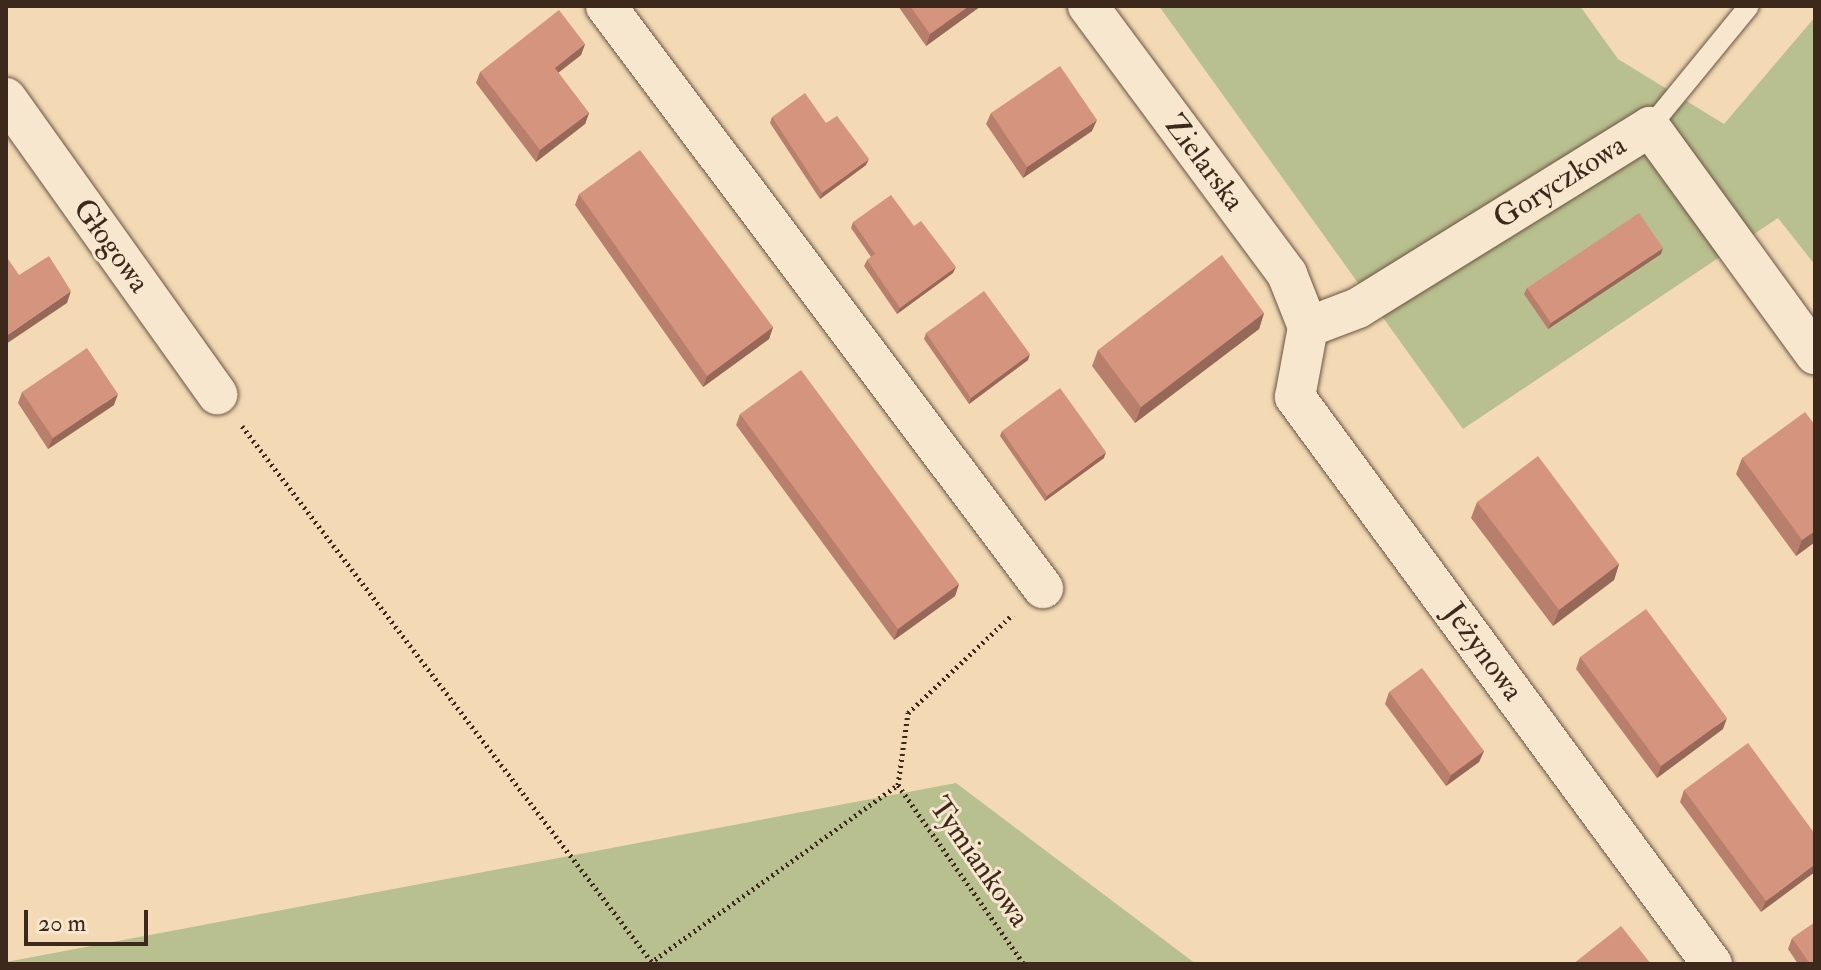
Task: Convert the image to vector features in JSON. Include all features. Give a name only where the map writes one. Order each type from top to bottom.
[{"type":"street","points":[[606,6],[703,140],[1043,588]]},
{"type":"street","name":"Zielarska","points":[[1088,6],[1287,274],[1308,327]]},
{"type":"street","name":"Głogowa","points":[[6,98],[217,394]]},
{"type":"street","name":"Goryczkowa","points":[[1308,327],[1358,308],[1650,127],[1815,354]]},
{"type":"street","name":"Jeżynowa","points":[[1308,327],[1295,397],[1712,964]]},
{"type":"lane","points":[[1650,127],[1749,6]]},
{"type":"path","points":[[217,394],[651,963],[898,785],[908,713],[1043,588]]},
{"type":"path","name":"Tymiankowa","points":[[898,785],[1024,964]]},
{"type":"green space","points":[[1159,6],[1580,6],[1618,59],[1724,124],[1815,17],[1815,265],[1778,218],[1463,429]]},
{"type":"green space","points":[[956,783],[1196,964],[6,964],[6,962]]},
{"type":"building","points":[[910,6],[969,6],[930,34]]},
{"type":"building","points":[[559,10],[585,44],[555,68],[589,113],[540,150],[480,72]]},
{"type":"building","points":[[1060,66],[1097,120],[1027,167],[991,113]]},
{"type":"building","points":[[805,93],[826,123],[837,116],[869,159],[822,193],[772,117]]},
{"type":"building","points":[[640,150],[773,327],[707,376],[579,194]]},
{"type":"building","points":[[891,195],[914,226],[921,221],[956,267],[900,308],[867,260],[875,254],[853,222]]},
{"type":"building","points":[[1639,213],[1663,248],[1551,323],[1527,288]]},
{"type":"building","points":[[1222,255],[1264,313],[1141,407],[1098,350]]},
{"type":"building","points":[[6,256],[19,275],[49,256],[71,291],[6,336]]},
{"type":"building","points":[[984,291],[1030,354],[971,398],[926,333]]},
{"type":"building","points":[[87,348],[118,394],[53,438],[22,392]]},
{"type":"building","points":[[801,370],[959,584],[898,629],[740,414]]},
{"type":"building","points":[[1060,388],[1106,452],[1047,496],[1002,431]]},
{"type":"building","points":[[1805,412],[1815,425],[1815,531],[1802,540],[1742,458]]},
{"type":"building","points":[[1538,456],[1619,564],[1559,610],[1477,502]]},
{"type":"building","points":[[1646,609],[1727,718],[1661,766],[1580,657]]},
{"type":"building","points":[[1422,668],[1484,751],[1451,775],[1389,692]]},
{"type":"building","points":[[1748,743],[1815,834],[1815,864],[1766,901],[1684,790]]},
{"type":"building","points":[[1815,922],[1815,964],[1810,964],[1792,938]]},
{"type":"building","points":[[1621,926],[1651,964],[1573,964]]}]
